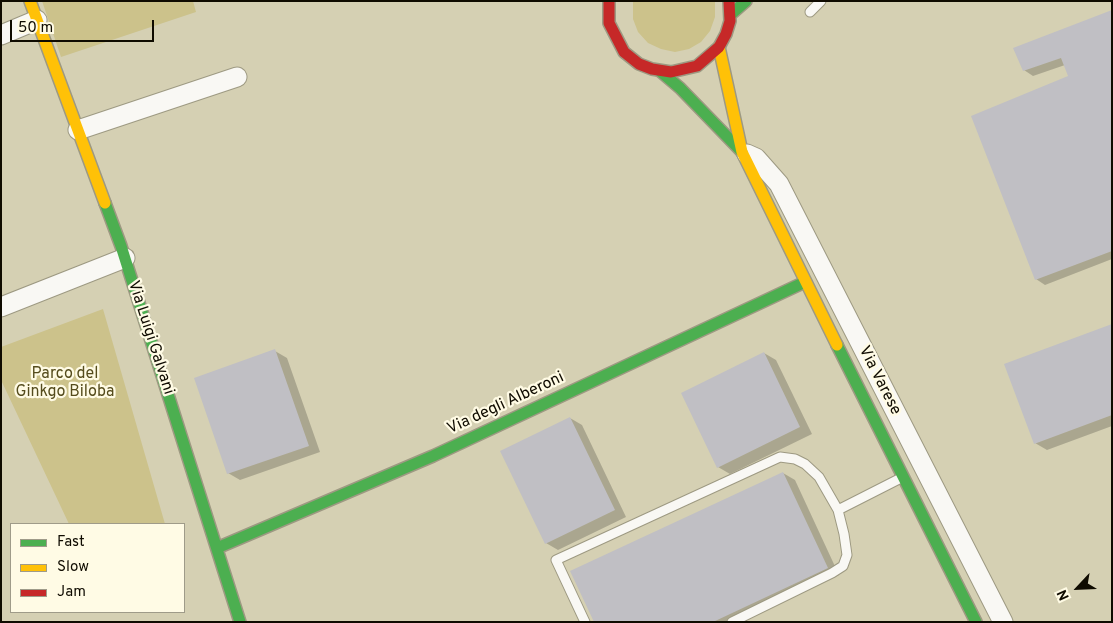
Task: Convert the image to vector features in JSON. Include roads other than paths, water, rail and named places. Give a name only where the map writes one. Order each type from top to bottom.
[{"type":"street","name":"Via Luigi Galvani","points":[[30,1],[125,258],[240,622]]},
{"type":"street","points":[[609,1],[610,23],[619,45],[633,60],[660,71],[680,71],[697,66],[708,58],[726,34],[730,15],[729,1]]},
{"type":"street","points":[[730,15],[746,1]]},
{"type":"street","points":[[1,35],[37,20]]},
{"type":"street","name":"Via Varese","points":[[718,47],[742,152],[805,282],[976,622]]},
{"type":"street","name":"Via Varese","points":[[660,71],[680,88],[742,152],[756,158],[779,184],[1003,622]]},
{"type":"street","points":[[78,130],[237,77]]},
{"type":"street","points":[[1,307],[125,258]]},
{"type":"street","name":"Via degli Alberoni","points":[[217,548],[433,456],[805,282]]},
{"type":"lane","points":[[810,12],[821,1]]},
{"type":"lane","points":[[585,622],[556,560],[780,457],[795,459],[805,464],[819,477],[838,510],[847,555],[843,566],[732,622]]},
{"type":"lane","points":[[838,510],[903,477]]},
{"type":"park label","name":"Parco del Ginkgo Biloba","points":[[65,384]]}]
